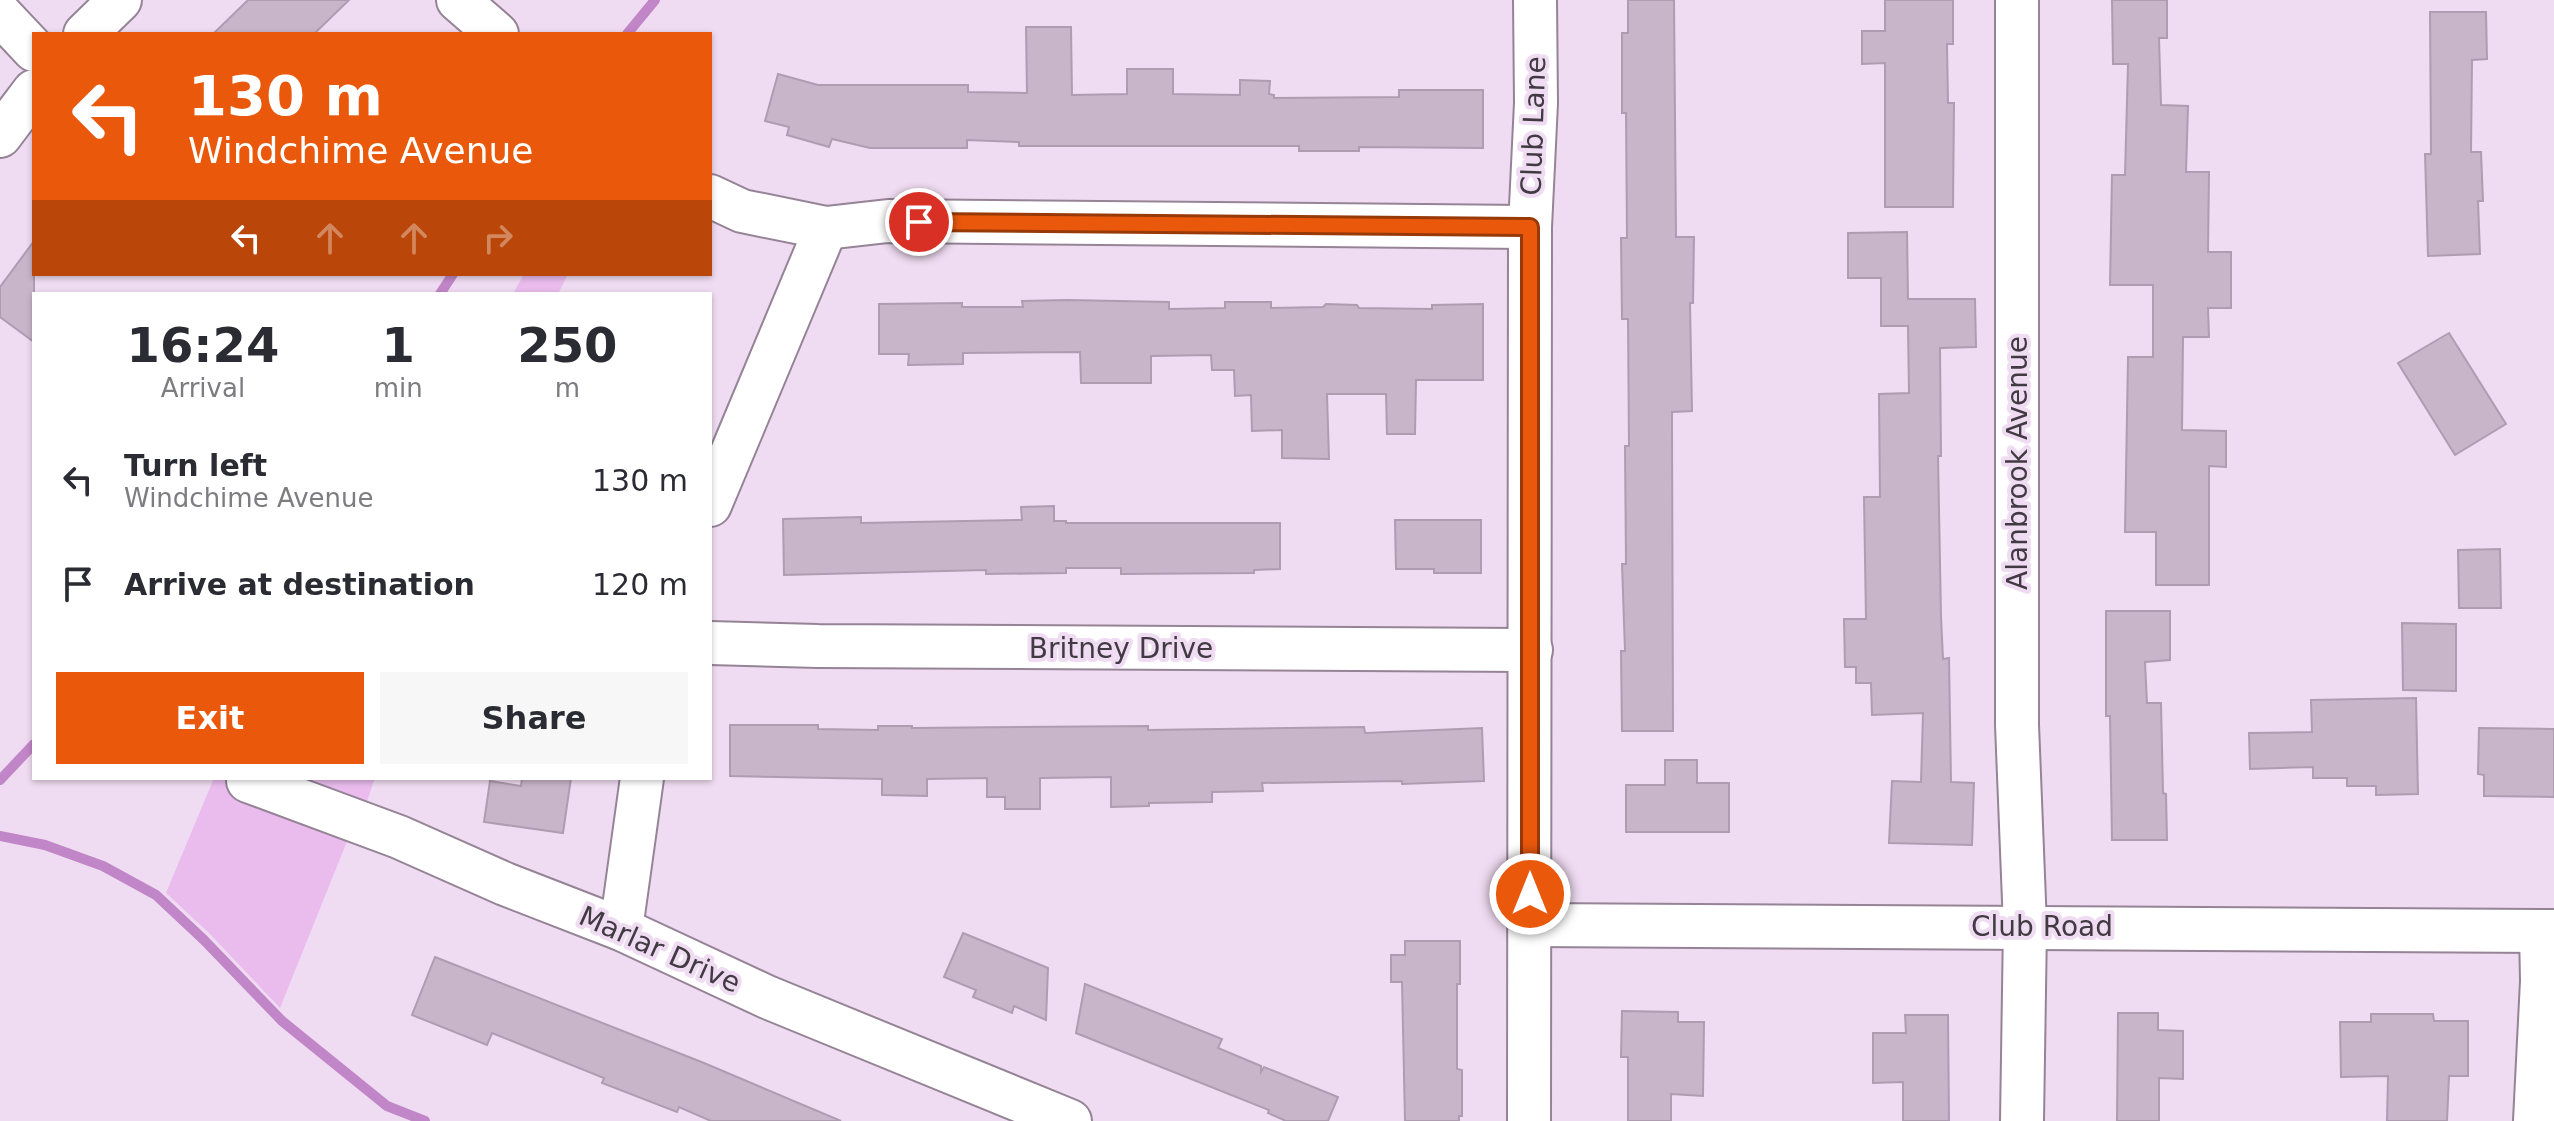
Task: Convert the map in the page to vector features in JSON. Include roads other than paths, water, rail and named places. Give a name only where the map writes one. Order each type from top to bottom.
[{"type":"street","points":[[87,32],[120,0]]},
{"type":"street","points":[[458,0],[495,32]]},
{"type":"street","name":"Club Lane","points":[[1529,1121],[1530,227],[1536,103],[1535,0]]},
{"type":"street","name":"Alanbrook Avenue","points":[[2017,0],[2017,725],[2025,926],[2022,1121]]},
{"type":"street","points":[[0,14],[32,48]]},
{"type":"street","points":[[0,136],[32,94]]},
{"type":"street","points":[[712,197],[742,211],[826,228],[888,221],[1530,227]]},
{"type":"street","points":[[712,500],[826,228]]},
{"type":"street","name":"Britney Drive","points":[[712,643],[834,647],[1531,650]]},
{"type":"street","points":[[621,929],[642,780]]},
{"type":"street","name":"Marlar Drive","points":[[248,781],[399,837],[505,884],[621,929],[767,997],[1070,1121]]},
{"type":"street","name":"Club Road","points":[[1530,925],[2548,931]]},
{"type":"street","points":[[2535,1121],[2542,981],[2548,931]]},
{"type":"waterway","points":[[629,32],[655,0]]},
{"type":"waterway","points":[[441,292],[452,276]]},
{"type":"waterway","points":[[0,780],[32,746]]},
{"type":"waterway","points":[[0,836],[45,845],[103,866],[156,895],[282,1021],[387,1106],[425,1121]]}]
